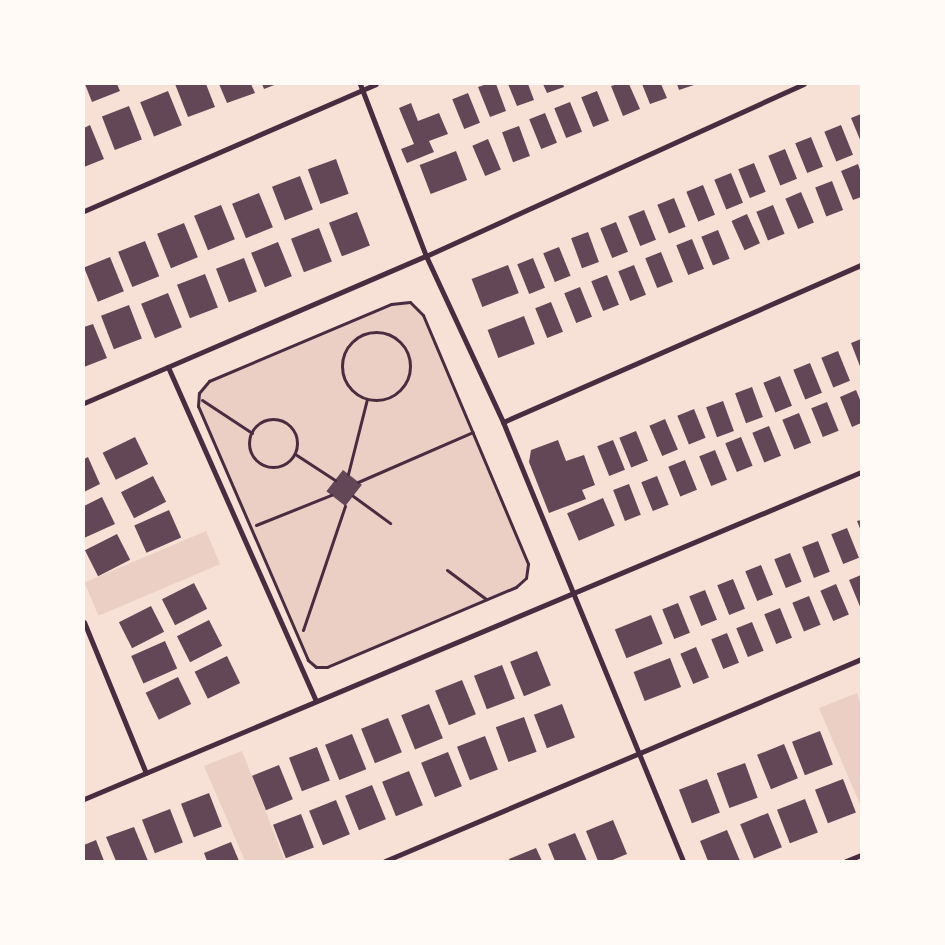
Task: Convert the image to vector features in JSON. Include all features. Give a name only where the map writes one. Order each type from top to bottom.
[{"type":"street","points":[[84,211],[361,87],[376,84]]},
{"type":"street","points":[[84,403],[426,256],[804,84]]},
{"type":"street","points":[[361,87],[426,256],[503,422],[683,861]]},
{"type":"street","points":[[503,422],[861,265]]},
{"type":"street","points":[[168,367],[316,701]]},
{"type":"street","points":[[84,799],[861,472]]},
{"type":"street","points":[[84,622],[146,773]]},
{"type":"street","points":[[385,861],[637,752],[861,659]]},
{"type":"street","points":[[846,861],[861,855]]},
{"type":"path","points":[[410,302],[423,315],[473,432],[528,564],[526,578],[516,587],[327,667],[316,666],[308,660],[198,406],[199,398],[199,392],[209,381],[391,304],[410,302]]},
{"type":"path","points":[[384,333],[404,348],[410,364],[408,375],[395,394],[379,400],[367,399],[352,390],[346,381],[342,369],[344,355],[349,345],[361,336],[384,333]]},
{"type":"path","points":[[199,398],[252,433]]},
{"type":"path","points":[[348,474],[367,399]]},
{"type":"path","points":[[266,420],[282,420],[295,431],[298,444],[295,454],[281,466],[263,465],[251,453],[252,433],[266,420]]},
{"type":"path","points":[[358,482],[473,432]]},
{"type":"path","points":[[295,454],[335,480]]},
{"type":"path","points":[[251,527],[331,495]]},
{"type":"path","points":[[353,496],[390,523]]},
{"type":"path","points":[[300,640],[345,506]]},
{"type":"path","points":[[447,570],[486,599]]},
{"type":"shaded area","points":[[410,302],[423,315],[528,564],[526,578],[516,587],[327,667],[316,667],[308,660],[198,406],[199,393],[209,381],[391,304]]},
{"type":"shaded area","points":[[206,531],[220,564],[99,616],[84,583]]},
{"type":"shaded area","points":[[857,693],[861,705],[861,807],[819,708]]},
{"type":"shaded area","points":[[242,751],[285,861],[245,861],[204,766]]},
{"type":"building","points":[[85,84],[117,84],[120,91],[92,102]]},
{"type":"building","points":[[175,84],[206,84],[215,107],[188,117]]},
{"type":"building","points":[[219,84],[251,84],[255,93],[227,103]]},
{"type":"building","points":[[262,84],[277,84],[264,89]]},
{"type":"building","points":[[496,84],[506,111],[490,117],[478,87]]},
{"type":"building","points":[[508,84],[528,84],[534,100],[517,106]]},
{"type":"building","points":[[543,84],[563,84],[564,87],[547,93]]},
{"type":"building","points":[[629,84],[640,109],[623,116],[611,86]]},
{"type":"building","points":[[642,84],[661,84],[667,98],[650,104]]},
{"type":"building","points":[[677,84],[697,84],[679,90]]},
{"type":"building","points":[[168,91],[182,125],[154,137],[140,102]]},
{"type":"building","points":[[597,91],[609,121],[593,127],[581,97]]},
{"type":"building","points":[[468,93],[480,123],[464,129],[452,99]]},
{"type":"building","points":[[570,102],[582,132],[566,138],[554,108]]},
{"type":"building","points":[[411,103],[418,121],[439,113],[448,134],[429,141],[434,152],[407,163],[401,149],[414,144],[399,108]]},
{"type":"building","points":[[129,106],[142,140],[115,150],[102,116]]},
{"type":"building","points":[[545,113],[557,143],[541,149],[529,119]]},
{"type":"building","points":[[861,114],[861,142],[851,118]]},
{"type":"building","points":[[90,125],[104,159],[84,167],[84,128]]},
{"type":"building","points":[[841,125],[853,155],[836,161],[824,132]]},
{"type":"building","points":[[519,126],[530,156],[513,162],[502,132]]},
{"type":"building","points":[[811,137],[823,167],[807,173],[795,143]]},
{"type":"building","points":[[488,139],[501,169],[485,176],[472,146]]},
{"type":"building","points":[[785,149],[797,179],[780,185],[768,156]]},
{"type":"building","points":[[456,151],[467,180],[431,194],[420,165]]},
{"type":"building","points":[[336,159],[349,194],[320,204],[308,169]]},
{"type":"building","points":[[754,163],[766,192],[750,198],[738,169]]},
{"type":"building","points":[[858,164],[861,173],[861,197],[853,200],[841,171]]},
{"type":"building","points":[[731,173],[743,203],[726,209],[714,180]]},
{"type":"building","points":[[300,176],[313,210],[285,220],[272,187]]},
{"type":"building","points":[[832,181],[843,210],[826,216],[815,187]]},
{"type":"building","points":[[703,185],[715,215],[698,221],[686,192]]},
{"type":"building","points":[[801,192],[814,222],[798,229],[785,199]]},
{"type":"building","points":[[259,193],[273,227],[246,238],[232,204]]},
{"type":"building","points":[[674,198],[686,227],[669,233],[657,205]]},
{"type":"building","points":[[221,205],[235,239],[208,250],[194,216]]},
{"type":"building","points":[[773,205],[785,234],[768,240],[756,212]]},
{"type":"building","points":[[644,210],[656,240],[640,246],[628,216]]},
{"type":"building","points":[[357,212],[370,246],[342,256],[329,223]]},
{"type":"building","points":[[747,214],[760,243],[744,250],[731,221]]},
{"type":"building","points":[[616,222],[628,252],[612,258],[600,228]]},
{"type":"building","points":[[184,223],[198,257],[171,268],[157,234]]},
{"type":"building","points":[[319,228],[332,262],[304,272],[291,239]]},
{"type":"building","points":[[718,230],[730,259],[713,265],[701,237]]},
{"type":"building","points":[[588,232],[599,262],[582,268],[571,238]]},
{"type":"building","points":[[692,239],[704,269],[688,275],[676,245]]},
{"type":"building","points":[[145,241],[159,276],[132,287],[118,252]]},
{"type":"building","points":[[278,242],[292,276],[265,287],[251,253]]},
{"type":"building","points":[[559,247],[571,276],[555,282],[543,253]]},
{"type":"building","points":[[661,252],[673,282],[657,288],[645,258]]},
{"type":"building","points":[[110,257],[124,291],[98,302],[84,267]]},
{"type":"building","points":[[244,258],[257,292],[229,302],[216,269]]},
{"type":"building","points":[[533,258],[545,288],[529,294],[517,264]]},
{"type":"building","points":[[508,265],[519,293],[482,307],[472,279]]},
{"type":"building","points":[[634,265],[646,295],[630,301],[618,271]]},
{"type":"building","points":[[205,274],[218,308],[190,318],[177,285]]},
{"type":"building","points":[[607,275],[619,305],[603,311],[591,281]]},
{"type":"building","points":[[580,287],[592,317],[576,323],[564,293]]},
{"type":"building","points":[[168,293],[182,327],[155,338],[141,304]]},
{"type":"building","points":[[551,302],[563,332],[547,338],[535,308]]},
{"type":"building","points":[[129,305],[142,339],[114,349],[101,316]]},
{"type":"building","points":[[524,316],[535,344],[498,358],[488,330]]},
{"type":"building","points":[[93,324],[107,358],[84,367],[84,327]]},
{"type":"building","points":[[861,339],[861,369],[851,343]]},
{"type":"building","points":[[838,351],[850,381],[833,387],[821,358]]},
{"type":"building","points":[[810,363],[822,393],[805,399],[793,370]]},
{"type":"building","points":[[780,376],[792,406],[775,412],[763,383]]},
{"type":"building","points":[[752,387],[763,417],[746,423],[735,393]]},
{"type":"building","points":[[856,390],[861,402],[861,423],[852,427],[840,397]]},
{"type":"building","points":[[723,401],[734,431],[717,437],[706,407]]},
{"type":"building","points":[[827,402],[839,431],[823,437],[811,408]]},
{"type":"building","points":[[694,409],[706,438],[689,444],[677,416]]},
{"type":"building","points":[[799,413],[811,443],[794,449],[782,420]]},
{"type":"building","points":[[665,419],[678,449],[662,456],[649,426]]},
{"type":"building","points":[[769,426],[781,456],[764,462],[752,433]]},
{"type":"building","points":[[636,431],[648,461],[631,467],[619,438]]},
{"type":"building","points":[[135,437],[148,464],[116,480],[103,453]]},
{"type":"building","points":[[741,437],[753,466],[737,472],[725,443]]},
{"type":"building","points":[[558,440],[566,461],[584,455],[595,485],[582,490],[586,499],[549,513],[529,462],[531,450]]},
{"type":"building","points":[[613,440],[625,470],[609,476],[597,446]]},
{"type":"building","points":[[715,450],[727,480],[711,486],[699,456]]},
{"type":"building","points":[[88,457],[100,484],[84,492],[84,459]]},
{"type":"building","points":[[685,460],[697,490],[680,496],[668,467]]},
{"type":"building","points":[[343,470],[362,485],[345,506],[326,491]]},
{"type":"building","points":[[153,476],[166,502],[134,518],[121,492]]},
{"type":"building","points":[[657,476],[669,505],[653,511],[641,482]]},
{"type":"building","points":[[629,484],[641,515],[625,521],[613,490]]},
{"type":"building","points":[[102,497],[115,524],[84,538],[84,506]]},
{"type":"building","points":[[603,498],[615,526],[579,541],[567,513]]},
{"type":"building","points":[[169,510],[181,537],[146,553],[134,525]]},
{"type":"building","points":[[861,520],[861,531],[857,521]]},
{"type":"building","points":[[847,528],[859,558],[843,564],[831,534]]},
{"type":"building","points":[[117,534],[130,560],[98,576],[85,550]]},
{"type":"building","points":[[818,541],[830,572],[814,578],[802,547]]},
{"type":"building","points":[[790,553],[802,582],[786,588],[774,559]]},
{"type":"building","points":[[761,565],[773,595],[757,601],[745,571]]},
{"type":"building","points":[[861,575],[861,609],[849,580]]},
{"type":"building","points":[[733,579],[745,609],[729,615],[717,585]]},
{"type":"building","points":[[194,583],[207,609],[175,625],[162,599]]},
{"type":"building","points":[[836,584],[849,614],[833,621],[820,591]]},
{"type":"building","points":[[705,590],[717,620],[701,626],[689,596]]},
{"type":"building","points":[[809,596],[821,625],[804,631],[792,603]]},
{"type":"building","points":[[678,603],[690,633],[674,639],[662,609]]},
{"type":"building","points":[[151,606],[164,632],[132,648],[119,622]]},
{"type":"building","points":[[780,608],[792,638],[776,644],[764,614]]},
{"type":"building","points":[[651,615],[663,644],[626,658],[615,630]]},
{"type":"building","points":[[209,620],[222,646],[190,662],[177,636]]},
{"type":"building","points":[[752,622],[764,651],[748,657],[736,628]]},
{"type":"building","points":[[727,633],[739,663],[723,669],[711,639]]},
{"type":"building","points":[[165,641],[177,668],[143,683],[131,656]]},
{"type":"building","points":[[696,647],[709,677],[693,684],[680,654]]},
{"type":"building","points":[[537,651],[551,685],[524,696],[510,662]]},
{"type":"building","points":[[227,656],[240,683],[208,699],[195,672]]},
{"type":"building","points":[[670,658],[681,687],[645,701],[634,672]]},
{"type":"building","points":[[502,665],[515,699],[487,709],[474,676]]},
{"type":"building","points":[[178,677],[191,704],[159,720],[146,693]]},
{"type":"building","points":[[462,680],[476,714],[449,725],[435,691]]},
{"type":"building","points":[[429,704],[443,738],[415,750],[401,715]]},
{"type":"building","points":[[562,704],[575,738],[547,748],[534,715]]},
{"type":"building","points":[[524,717],[537,752],[508,762],[496,727]]},
{"type":"building","points":[[388,718],[402,752],[375,763],[361,729]]},
{"type":"building","points":[[820,731],[833,765],[805,775],[792,742]]},
{"type":"building","points":[[352,734],[366,769],[339,780],[325,745]]},
{"type":"building","points":[[485,736],[498,770],[470,780],[457,747]]},
{"type":"building","points":[[784,744],[798,778],[771,789],[757,755]]},
{"type":"building","points":[[317,747],[330,781],[302,791],[289,758]]},
{"type":"building","points":[[448,752],[462,786],[435,797],[421,763]]},
{"type":"building","points":[[745,763],[758,798],[729,808],[717,773]]},
{"type":"building","points":[[279,765],[293,799],[266,810],[252,776]]},
{"type":"building","points":[[409,771],[423,805],[396,816],[382,782]]},
{"type":"building","points":[[707,779],[720,813],[692,823],[679,790]]},
{"type":"building","points":[[843,779],[856,813],[828,823],[815,790]]},
{"type":"building","points":[[372,785],[386,819],[359,830],[345,796]]},
{"type":"building","points":[[209,793],[222,827],[194,837],[181,804]]},
{"type":"building","points":[[805,799],[818,833],[790,843],[777,810]]},
{"type":"building","points":[[336,800],[350,834],[323,845],[309,811]]},
{"type":"building","points":[[170,809],[183,843],[155,853],[142,820]]},
{"type":"building","points":[[768,813],[782,847],[754,859],[740,824]]},
{"type":"building","points":[[301,814],[314,848],[286,858],[273,825]]},
{"type":"building","points":[[613,820],[627,854],[610,861],[598,861],[586,831]]},
{"type":"building","points":[[134,827],[148,861],[116,861],[106,837]]},
{"type":"building","points":[[727,830],[740,861],[708,861],[700,841]]},
{"type":"building","points":[[575,833],[587,861],[555,861],[548,844]]},
{"type":"building","points":[[96,840],[104,861],[84,861],[84,845]]},
{"type":"building","points":[[231,842],[239,861],[207,861],[204,853]]},
{"type":"building","points":[[536,848],[542,861],[510,861],[509,859]]}]
